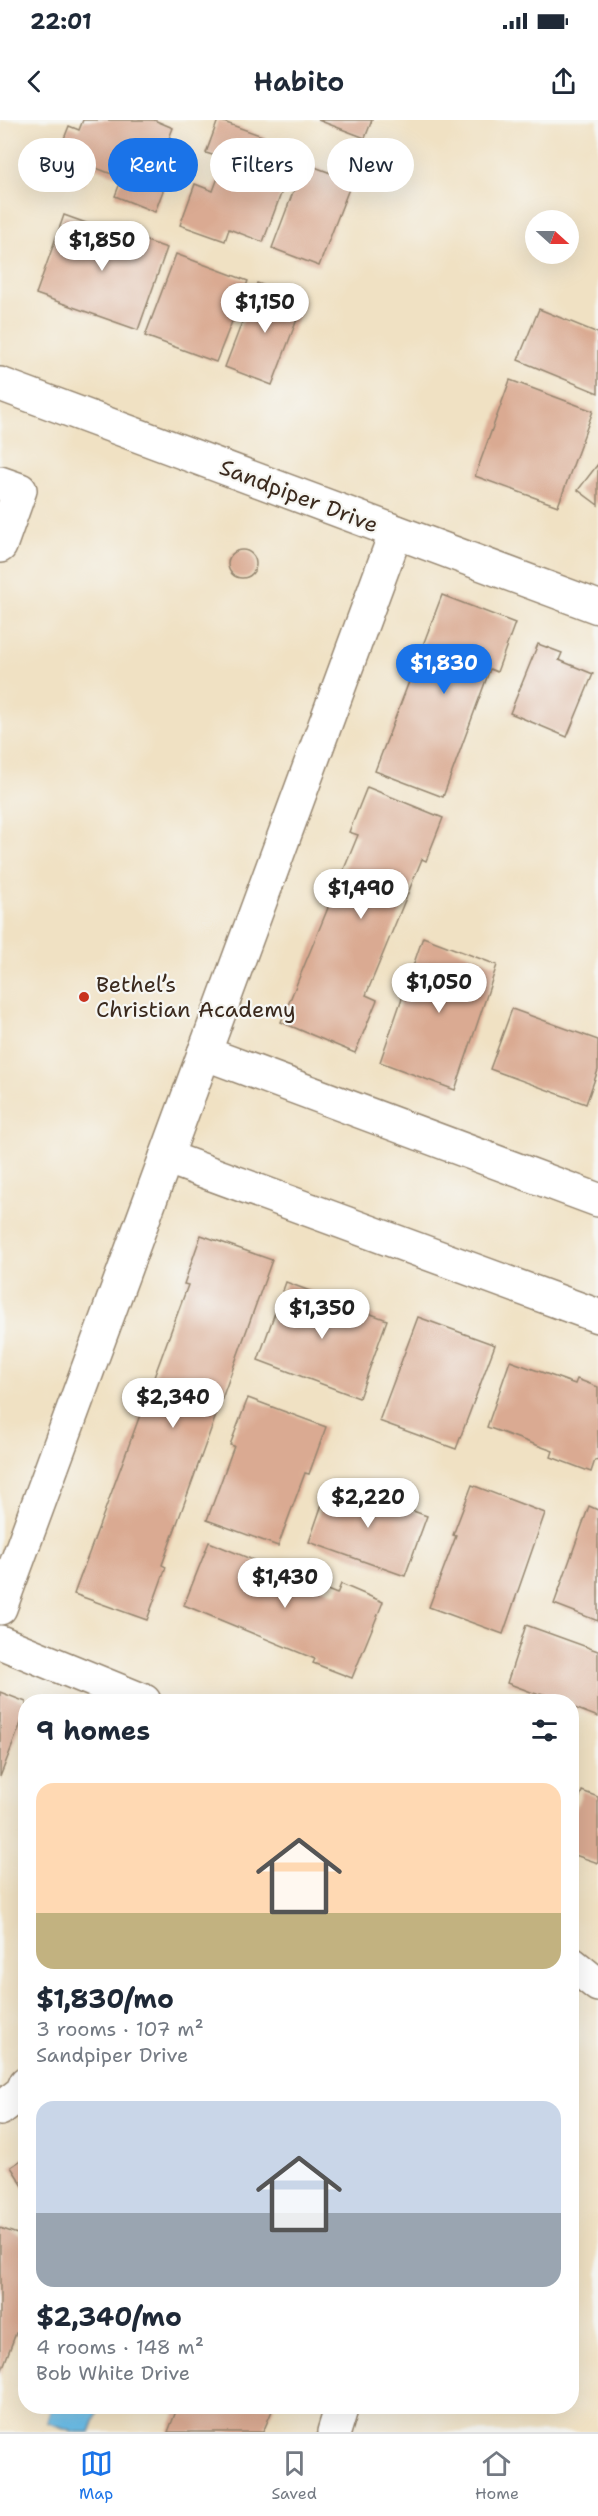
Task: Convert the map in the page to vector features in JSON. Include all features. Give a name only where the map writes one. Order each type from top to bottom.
[{"type":"street","name":"Sandpiper Drive","points":[[0,384],[598,607]]},
{"type":"street","points":[[0,483],[20,490],[0,546]]},
{"type":"street","points":[[0,1608],[396,532]]},
{"type":"street","points":[[204,1053],[598,1200]]},
{"type":"street","points":[[166,1157],[598,1316]]},
{"type":"street","points":[[0,1642],[110,1694]]},
{"type":"street","points":[[579,1970],[598,1985]]},
{"type":"street","points":[[0,2109],[18,2095]]},
{"type":"street","points":[[334,2432],[340,2414]]},
{"type":"water","points":[[50,2414],[97,2414],[90,2432],[75,2432],[47,2422]]},
{"type":"building","points":[[83,120],[154,120],[173,128],[169,138],[108,138],[108,173],[96,168],[96,138],[64,138],[69,126],[79,130]]},
{"type":"building","points":[[218,120],[265,137],[265,138],[211,138]]},
{"type":"building","points":[[318,120],[372,120],[365,138]]},
{"type":"building","points":[[210,142],[210,154],[206,153]]},
{"type":"building","points":[[315,167],[327,172],[327,192],[348,192],[319,266],[272,248],[293,192],[315,192]]},
{"type":"building","points":[[198,185],[210,190],[210,192],[282,192],[263,242],[229,229],[225,241],[180,225],[192,192],[198,192]]},
{"type":"building","points":[[117,192],[163,192],[155,212],[115,196]]},
{"type":"building","points":[[64,215],[128,238],[129,235],[167,248],[138,330],[36,294]]},
{"type":"building","points":[[176,254],[248,281],[216,362],[145,336]]},
{"type":"building","points":[[257,283],[304,301],[272,385],[225,367]]},
{"type":"building","points":[[539,309],[598,333],[598,393],[518,360]]},
{"type":"building","points":[[510,380],[593,411],[558,506],[475,476]]},
{"type":"building","points":[[598,464],[598,505],[578,490]]},
{"type":"building","points":[[242,550],[252,554],[256,564],[252,574],[242,578],[232,574],[228,564],[232,554]]},
{"type":"building","points":[[442,595],[515,623],[497,672],[490,669],[443,797],[375,771]]},
{"type":"building","points":[[538,644],[562,653],[559,660],[593,674],[567,737],[510,713]]},
{"type":"building","points":[[367,787],[443,818],[426,861],[422,859],[366,995],[377,1000],[355,1053],[281,1022],[358,835],[349,832]]},
{"type":"building","points":[[423,937],[497,965],[455,1090],[380,1062]]},
{"type":"building","points":[[512,1009],[598,1040],[598,1070],[586,1104],[490,1069]]},
{"type":"building","points":[[201,1235],[272,1260],[162,1565],[166,1567],[147,1620],[74,1594],[188,1285],[184,1284]]},
{"type":"building","points":[[286,1282],[387,1320],[359,1398],[258,1360]]},
{"type":"building","points":[[418,1317],[495,1345],[456,1449],[379,1421]]},
{"type":"building","points":[[510,1361],[575,1384],[577,1379],[598,1387],[598,1461],[595,1460],[591,1472],[551,1457],[553,1451],[487,1427]]},
{"type":"building","points":[[248,1398],[326,1427],[309,1474],[305,1473],[278,1546],[207,1520],[234,1446],[230,1445]]},
{"type":"building","points":[[330,1481],[427,1516],[405,1576],[309,1542]]},
{"type":"building","points":[[472,1485],[545,1513],[503,1634],[429,1607],[456,1536],[453,1535]]},
{"type":"building","points":[[589,1506],[598,1510],[598,1621],[554,1604]]},
{"type":"building","points":[[209,1542],[337,1594],[341,1584],[383,1602],[352,1678],[313,1663],[315,1659],[184,1605]]},
{"type":"building","points":[[526,1625],[598,1651],[598,1717],[579,1710],[579,1694],[536,1694],[507,1683]]},
{"type":"building","points":[[0,1692],[18,1699],[18,1731],[0,1777]]},
{"type":"building","points":[[582,1791],[598,1797],[598,1863],[579,1856],[579,1799]]},
{"type":"building","points":[[18,2162],[18,2178],[11,2167]]},
{"type":"building","points":[[0,2228],[18,2234],[18,2334],[16,2333],[0,2375]]},
{"type":"building","points":[[175,2414],[271,2414],[263,2432],[168,2432]]},
{"type":"place","name":"Bethel’s Christian Academy","points":[[84,997]]}]
